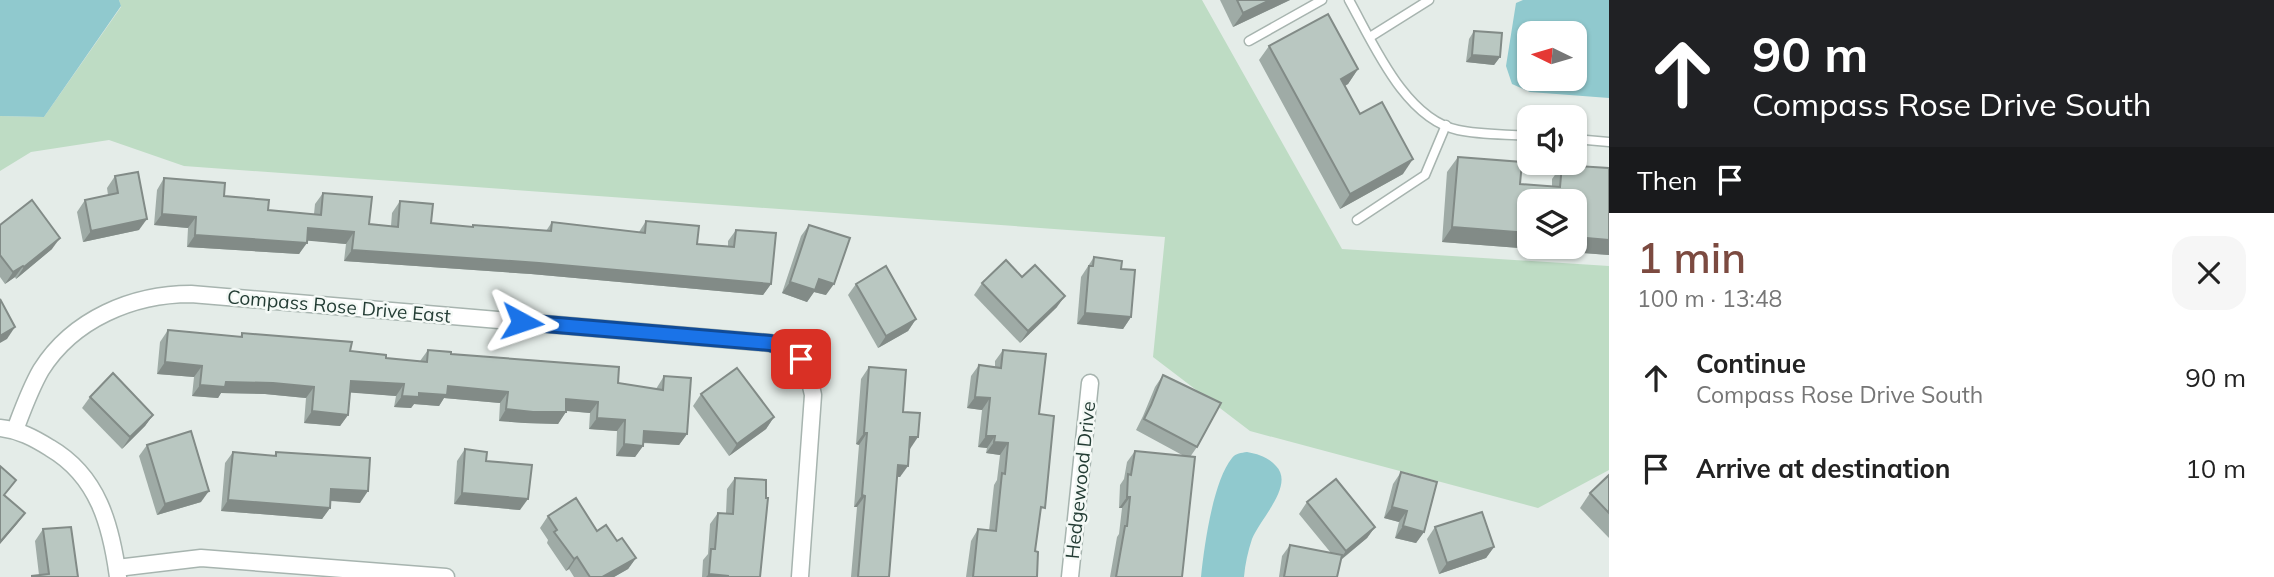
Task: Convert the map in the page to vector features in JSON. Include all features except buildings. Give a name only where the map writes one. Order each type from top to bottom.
[{"type":"street","name":"Compass Rose Drive East","points":[[7,429],[43,368],[73,333],[117,308],[164,294],[205,295],[770,343],[788,348],[801,359],[809,374],[813,395],[800,577]]},
{"type":"street","name":"Hedgewood Drive","points":[[1070,577],[1090,383]]},
{"type":"street","points":[[7,429],[58,452],[76,467],[90,484],[102,505],[111,534],[117,572],[201,558],[446,577]]},
{"type":"lane","points":[[1249,41],[1322,0]]},
{"type":"lane","points":[[1349,0],[1403,91],[1430,118],[1457,130],[1517,135]]},
{"type":"lane","points":[[1370,37],[1429,0]]},
{"type":"lane","points":[[1357,220],[1425,175],[1446,125]]},
{"type":"lane","points":[[1587,140],[1609,142]]},
{"type":"green space","points":[[119,0],[1202,0],[1342,249],[1609,266],[1609,470],[1538,508],[1250,431],[1153,357],[1165,237],[184,166],[109,140],[31,152],[0,171],[0,116],[44,117],[121,7]]},
{"type":"water","points":[[0,0],[119,0],[121,6],[44,117],[0,116]]},
{"type":"water","points":[[1523,0],[1609,0],[1609,98],[1528,91],[1587,91],[1587,21],[1517,21],[1517,86],[1512,84],[1506,66],[1516,3]]},
{"type":"water","points":[[1247,452],[1263,456],[1276,466],[1281,474],[1279,492],[1252,539],[1244,577],[1201,577],[1210,515],[1225,468],[1237,454]]},
{"type":"route","points":[[522,322],[770,343],[788,348],[801,359]]}]
